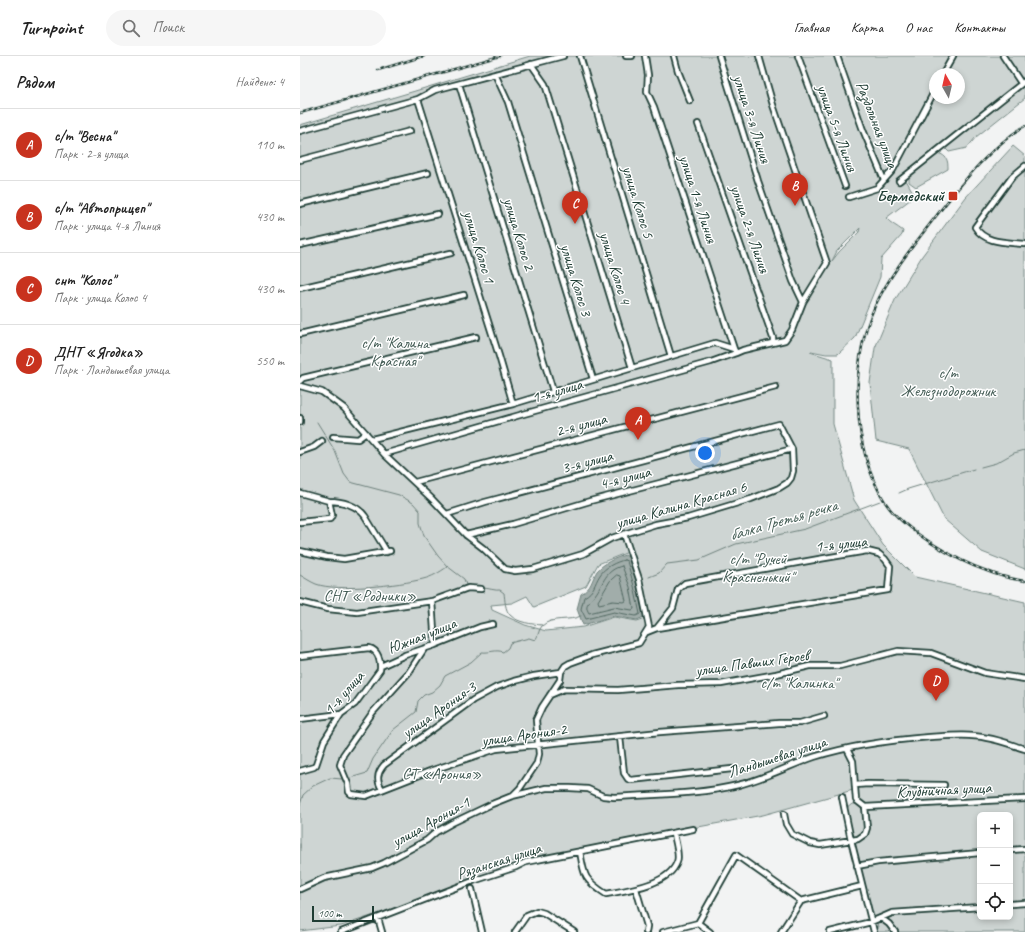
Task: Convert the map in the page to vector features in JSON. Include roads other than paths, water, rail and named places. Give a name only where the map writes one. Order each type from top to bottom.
[{"type":"street","points":[[300,131],[418,99],[435,90],[563,56]]},
{"type":"street","name":"улица Колос 5","points":[[580,56],[671,356]]},
{"type":"street","points":[[626,56],[632,56]]},
{"type":"street","name":"улица 1-я Линия","points":[[645,56],[648,75],[647,92],[654,107],[735,351]]},
{"type":"street","points":[[674,56],[690,102]]},
{"type":"street","name":"улица 3-я Линия","points":[[718,56],[758,181],[790,274],[803,302]]},
{"type":"street","name":"1-я улица","points":[[384,454],[711,362],[735,351],[785,340],[788,337],[803,302],[827,263],[773,105],[758,56]]},
{"type":"street","name":"улица 5-я Линия","points":[[798,56],[845,186]]},
{"type":"street","name":"Раздольная улица","points":[[837,56],[863,130],[884,180]]},
{"type":"street","points":[[946,68],[953,56]]},
{"type":"street","points":[[899,181],[1023,82],[1004,56]]},
{"type":"street","name":"улица Колос 4","points":[[531,64],[545,84],[632,368]]},
{"type":"street","name":"улица Колос 3","points":[[495,74],[508,102],[593,380]]},
{"type":"street","name":"улица Колос 2","points":[[459,84],[553,392]]},
{"type":"street","name":"улица Колос 1","points":[[418,99],[513,404]]},
{"type":"street","points":[[849,197],[877,188],[893,170],[929,101]]},
{"type":"street","name":"улица 2-я Линия","points":[[698,124],[761,302],[773,338],[773,343]]},
{"type":"street","points":[[300,160],[410,130]]},
{"type":"street","points":[[1025,166],[1012,177],[975,227],[979,234],[989,240],[1025,244]]},
{"type":"street","points":[[300,204],[428,172]]},
{"type":"street","points":[[300,245],[438,214]]},
{"type":"street","points":[[300,288],[451,253]]},
{"type":"street","points":[[300,334],[464,295]]},
{"type":"street","points":[[300,381],[303,378],[476,337]]},
{"type":"street","name":"1-я улица","points":[[372,439],[513,404],[715,343],[735,351]]},
{"type":"street","name":"улица Калина Красная 6","points":[[300,386],[322,392],[333,399],[349,413],[384,454],[448,514],[466,535],[483,548],[505,569],[515,571],[533,569],[583,554],[612,538],[656,524],[688,518],[750,500],[779,488],[787,483],[791,478],[793,471],[792,449]]},
{"type":"street","name":"2-я улица","points":[[415,482],[776,387]]},
{"type":"street","name":"3-я улица","points":[[448,514],[485,502],[779,424],[792,449]]},
{"type":"street","points":[[332,437],[358,439],[366,434]]},
{"type":"street","points":[[300,452],[314,447],[322,441]]},
{"type":"street","name":"4-я улица","points":[[466,535],[513,524],[590,501],[792,449]]},
{"type":"street","points":[[300,493],[353,506],[361,511],[389,551],[344,559],[300,551]]},
{"type":"street","points":[[300,522],[330,519],[332,515],[328,503],[329,501]]},
{"type":"street","points":[[512,796],[520,788],[537,762],[539,754],[536,720],[560,680],[561,672],[565,666],[592,655],[639,643],[647,632],[649,627],[639,579],[624,534]]},
{"type":"street","name":"1-я улица","points":[[647,632],[657,628],[888,590],[890,566],[879,554],[867,551],[685,583],[678,589],[673,608],[657,628]]},
{"type":"street","points":[[300,602],[328,609],[357,612],[432,601],[468,588],[481,589]]},
{"type":"street","points":[[432,601],[435,645]]},
{"type":"street","name":"Южная улица","points":[[300,656],[369,648],[374,649],[379,657],[382,667],[480,627],[493,624]]},
{"type":"street","name":"улица Арония-2","points":[[424,649],[409,672],[373,712],[343,755],[340,765],[351,794],[366,796],[489,750],[660,732],[778,723],[800,723],[824,716]]},
{"type":"street","name":"улица Павших Героев","points":[[550,695],[564,689],[618,690],[678,685],[721,684],[810,666],[840,666],[898,651],[932,653],[985,673],[1025,679]]},
{"type":"street","name":"1-я улица","points":[[300,771],[316,765],[324,741],[341,714],[354,704],[382,667]]},
{"type":"street","name":"улица Арония-3","points":[[382,789],[378,781],[378,775],[384,765],[473,700],[497,687],[514,681],[561,672]]},
{"type":"street","points":[[300,719],[341,714]]},
{"type":"street","name":"Ландышевая улица","points":[[512,796],[546,788],[588,789],[604,796],[614,797],[703,792],[737,786],[762,779],[814,757],[876,742],[959,735],[988,738],[1025,749]]},
{"type":"street","points":[[620,737],[624,773],[628,779],[631,780],[732,769]]},
{"type":"street","points":[[784,814],[786,824],[792,834],[810,843],[820,845],[858,839],[865,834],[867,828],[865,807],[856,800],[853,761],[847,749]]},
{"type":"street","points":[[855,785],[944,785]]},
{"type":"street","name":"улица Арония-1","points":[[300,889],[324,878],[372,868],[384,863],[426,840],[436,832],[452,823],[512,796]]},
{"type":"street","points":[[842,797],[857,866],[874,932]]},
{"type":"street","name":"Клубничная улица","points":[[865,807],[1025,799]]},
{"type":"street","name":"Рязанская улица","points":[[341,932],[526,862],[693,830]]},
{"type":"street","points":[[580,851],[586,878],[592,885],[606,894],[636,889],[666,877],[676,864],[678,860],[674,834]]},
{"type":"street","points":[[1013,850],[1025,849]]},
{"type":"street","points":[[857,866],[878,862],[977,853]]},
{"type":"street","points":[[698,924],[736,856],[801,901]]},
{"type":"street","points":[[781,932],[801,901],[862,886]]},
{"type":"street","points":[[472,889],[482,932]]},
{"type":"street","points":[[636,889],[647,926],[646,932]]},
{"type":"street","points":[[1013,904],[1025,903]]},
{"type":"street","points":[[830,932],[871,922],[892,914],[977,907]]},
{"type":"street","points":[[516,932],[527,915],[537,911],[544,913],[574,932]]},
{"type":"street","points":[[378,918],[382,932]]},
{"type":"street","points":[[881,918],[889,924],[895,932]]},
{"type":"street","points":[[663,932],[698,924],[710,932]]},
{"type":"water","points":[[625,555],[630,558],[646,616],[637,620],[614,616],[583,625],[577,609],[581,594],[589,587],[600,568],[610,561]]},
{"type":"waterway","points":[[317,422],[335,451],[344,474],[350,482],[399,495],[413,503],[420,511],[420,523],[424,536],[438,556],[447,566],[464,579],[466,585],[472,586]]},
{"type":"waterway","name":"балка Третья речка","points":[[981,467],[996,463],[1014,453],[1025,450]]},
{"type":"waterway","name":"балка Третья речка","points":[[899,493],[974,469]]},
{"type":"waterway","name":"балка Третья речка","points":[[649,577],[659,573],[667,564],[699,560],[736,544],[805,529],[880,501]]},
{"type":"waterway","points":[[300,575],[316,584],[353,588],[423,579],[430,577],[447,567]]},
{"type":"waterway","points":[[483,588],[500,590],[504,593],[507,610],[513,618],[525,623],[542,625]]},
{"type":"waterway","name":"балка Третья речка","points":[[350,778],[367,773],[373,759],[393,730],[416,712],[418,701],[424,695],[432,692],[440,685],[445,676],[471,662],[482,652],[503,652],[508,648],[510,643],[529,638],[535,640],[542,626],[546,623],[581,616]]},
{"type":"waterway","name":"балка Третья речка","points":[[300,805],[303,795],[313,786],[330,778],[342,779]]},
{"type":"railway","points":[[378,70],[424,56]]},
{"type":"railway","points":[[300,113],[500,56]]},
{"type":"railway","points":[[1025,126],[1001,143],[968,176],[914,245],[881,293],[867,329],[861,353],[858,379],[860,432],[866,457],[874,481],[885,502],[893,512],[904,523],[931,543],[961,560],[996,574],[1025,581]]},
{"type":"place","name":"Бермедский","points":[[953,196]]},
{"type":"place","name":"с/т \"Автоприцеп\"","points":[[795,206]]},
{"type":"place","name":"снт \"Колос\"","points":[[575,224]]},
{"type":"place","name":"с/т \"Весна\"","points":[[638,440]]},
{"type":"place","name":"ДНТ «Ягодка»","points":[[936,701]]},
{"type":"park label","name":"с/т \"Калина Красная\"","points":[[395,352]]},
{"type":"park label","name":"с/т Железнодорожник","points":[[948,382]]},
{"type":"park label","name":"с/т \"Ручей Красненький\"","points":[[758,568]]},
{"type":"park label","name":"СНТ «Родники»","points":[[370,596]]},
{"type":"park label","name":"с/т \"Калинка\"","points":[[799,683]]},
{"type":"park label","name":"СТ «Арония»","points":[[442,774]]}]
